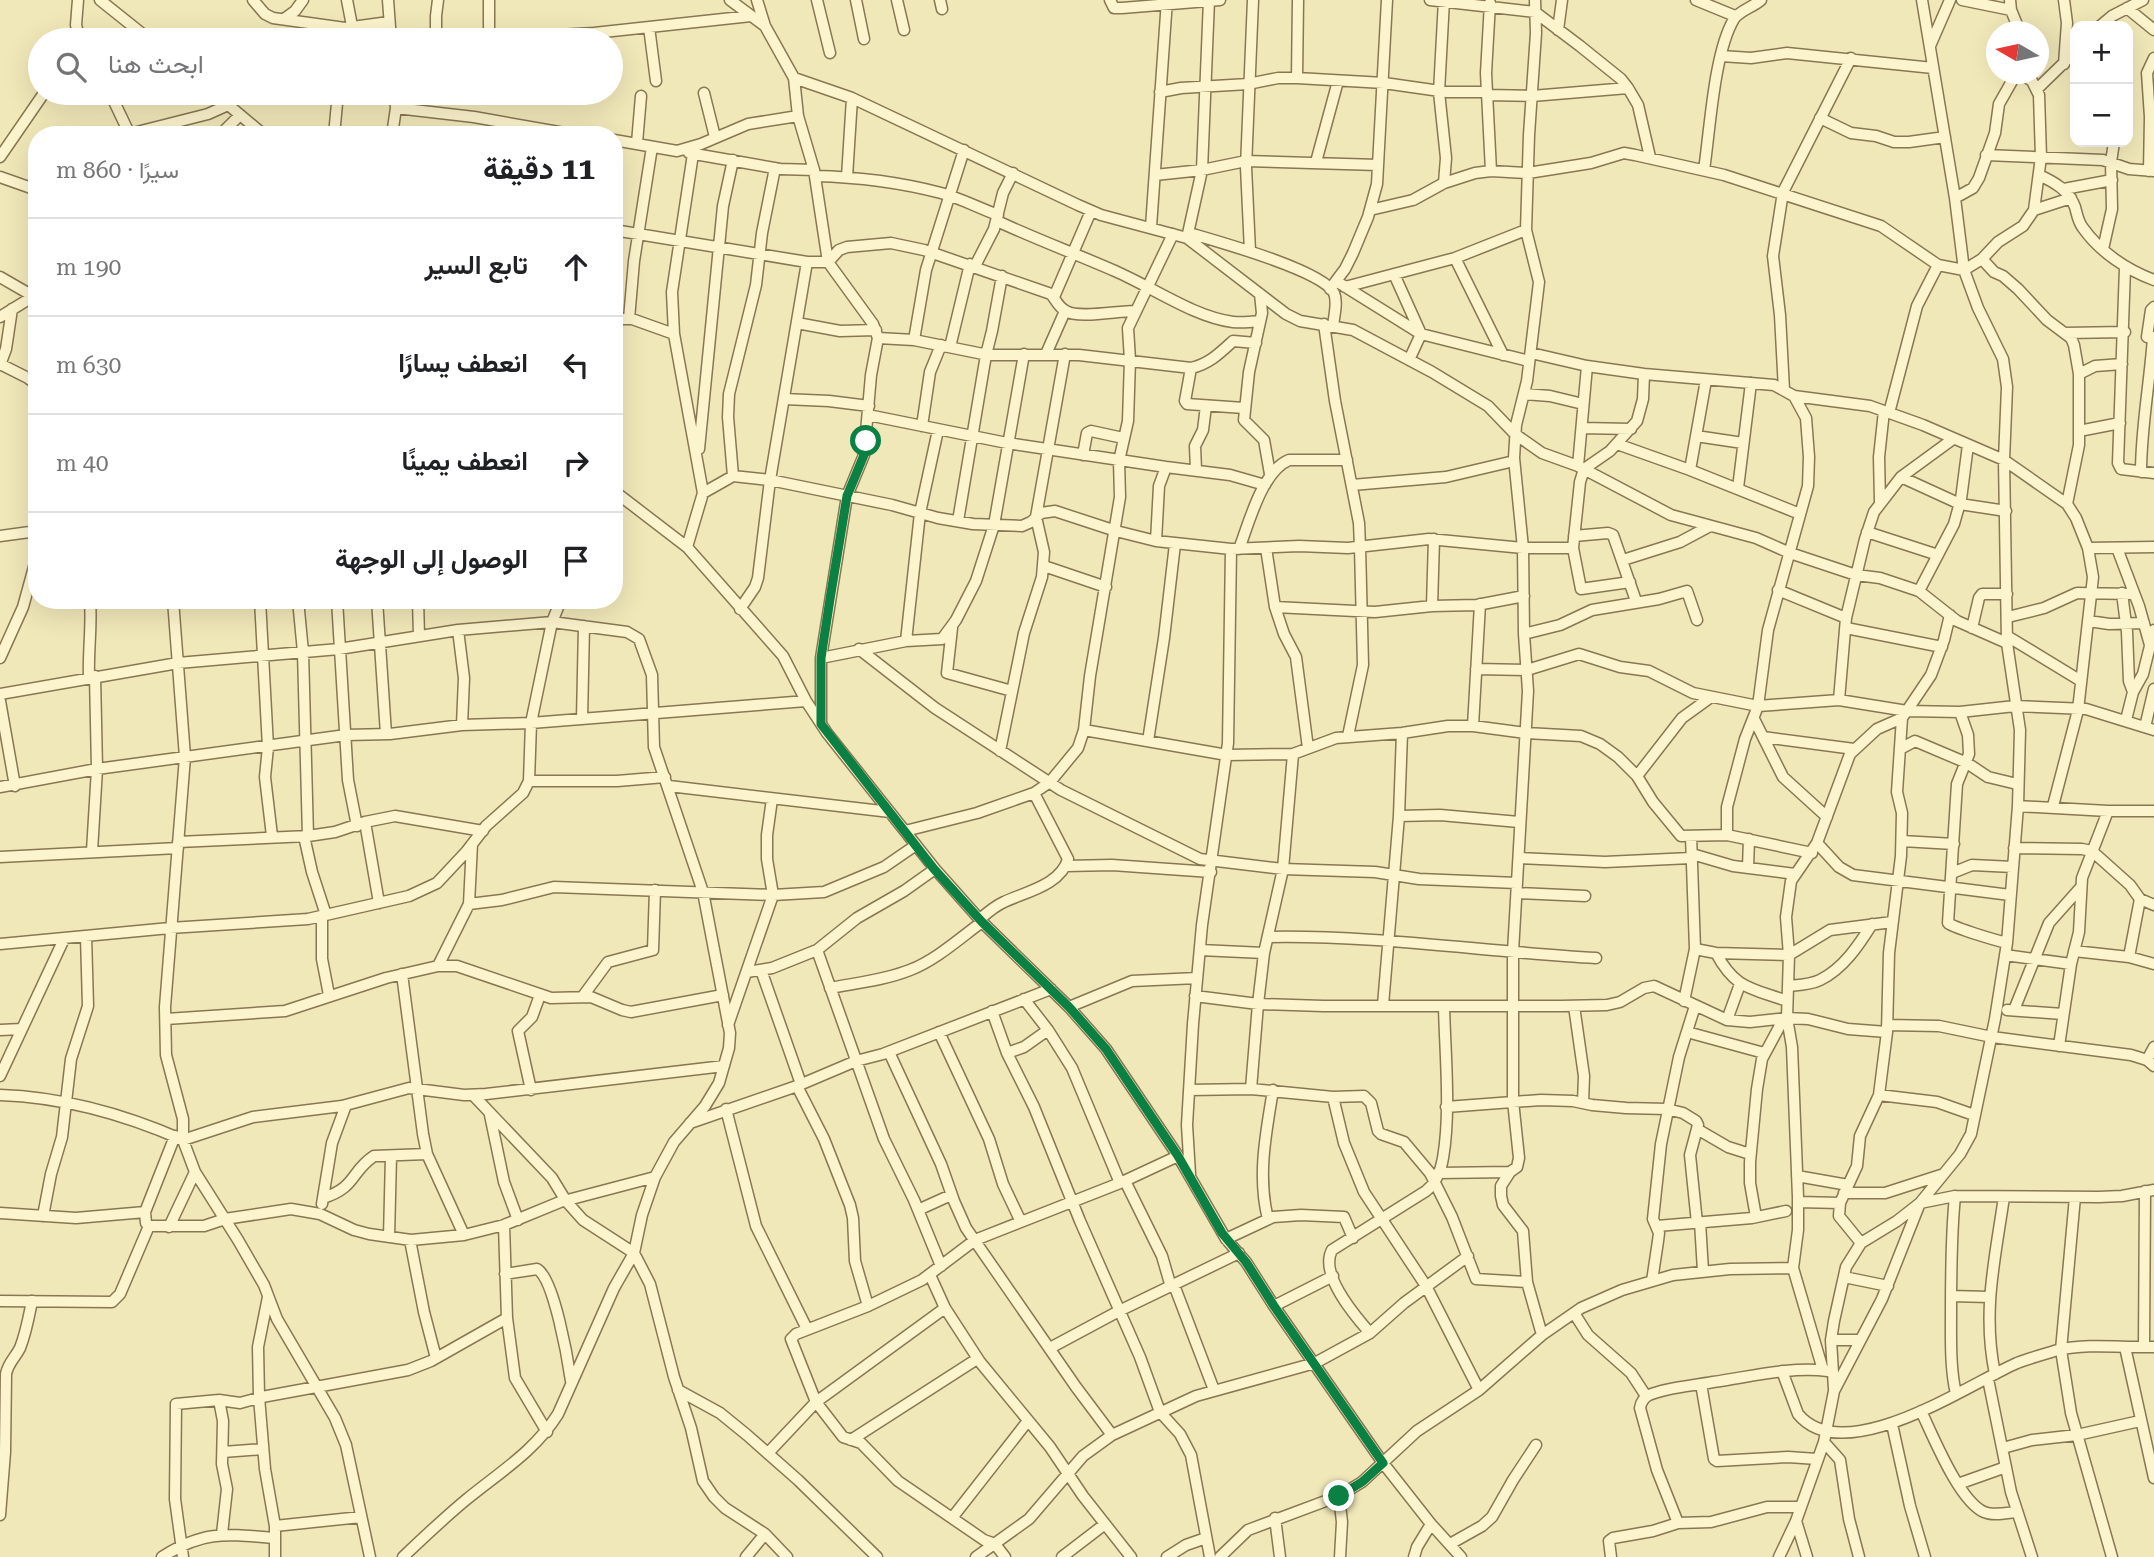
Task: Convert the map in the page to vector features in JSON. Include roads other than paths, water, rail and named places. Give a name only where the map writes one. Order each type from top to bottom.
[{"type":"street","points":[[76,28],[78,0]]},
{"type":"street","points":[[100,0],[135,28]]},
{"type":"street","points":[[253,0],[265,15],[284,19],[350,27],[389,22]]},
{"type":"street","points":[[284,19],[295,11],[303,0]]},
{"type":"street","points":[[347,0],[350,27]]},
{"type":"street","points":[[388,0],[390,28]]},
{"type":"street","points":[[438,0],[438,28]]},
{"type":"street","points":[[487,28],[489,0]]},
{"type":"street","points":[[730,0],[765,26]]},
{"type":"street","points":[[757,0],[765,26],[794,78],[798,116],[814,173],[828,262],[877,334],[864,455],[847,496],[821,658],[821,724]]},
{"type":"street","points":[[817,0],[830,53]]},
{"type":"street","points":[[856,0],[864,39]]},
{"type":"street","points":[[897,0],[904,30]]},
{"type":"street","points":[[1110,0],[1117,8],[1213,0],[1202,170],[1188,236]]},
{"type":"street","points":[[1250,251],[1246,161],[1253,0]]},
{"type":"street","points":[[1297,78],[1298,0]]},
{"type":"street","points":[[1349,736],[1363,665],[1360,547],[1329,325],[1337,286],[1370,210],[1377,184],[1378,124],[1384,83],[1387,0]]},
{"type":"street","points":[[1430,0],[1490,4],[1535,12],[1611,71],[1628,88],[1639,105],[1650,157]]},
{"type":"street","points":[[1535,0],[1536,33],[1526,230],[1539,282],[1530,357],[1515,434],[1514,461],[1523,548],[1527,670],[1526,733],[1513,952],[1513,1101],[1518,1158],[1517,1167],[1510,1172],[1501,1186],[1501,1196],[1503,1205],[1523,1231],[1527,1282],[1542,1335]]},
{"type":"street","points":[[1558,30],[1562,0]]},
{"type":"street","points":[[1696,0],[1738,15]]},
{"type":"street","points":[[1704,170],[1721,56],[1738,15],[1740,0]]},
{"type":"street","points":[[1738,15],[1761,0]]},
{"type":"street","points":[[1833,1372],[1860,1340],[1888,1286],[1911,1220],[1920,1203],[1968,1143],[1992,1037],[2007,943],[2018,806],[2020,730],[2007,640],[2004,460],[2007,387],[2003,359],[1978,308],[1964,271],[1955,198],[1922,0]]},
{"type":"street","points":[[1930,46],[1950,0]]},
{"type":"street","points":[[1962,0],[2010,5]]},
{"type":"street","points":[[2064,0],[2067,23],[2064,64]]},
{"type":"street","points":[[2106,21],[2143,0]]},
{"type":"street","points":[[1444,1],[1439,92],[1446,151],[1444,183]]},
{"type":"street","points":[[1151,227],[1166,2]]},
{"type":"street","points":[[1490,4],[1487,93],[1491,171]]},
{"type":"street","points":[[2127,8],[2154,30]]},
{"type":"street","points":[[623,30],[751,16]]},
{"type":"street","points":[[649,27],[656,81]]},
{"type":"street","points":[[1721,56],[1751,58],[1787,53],[1933,68]]},
{"type":"street","points":[[2037,89],[2070,57]]},
{"type":"street","points":[[1727,835],[1727,807],[1745,739],[1758,706],[1768,630],[1808,486],[1806,418],[1789,393],[1773,256],[1783,192],[1851,58]]},
{"type":"street","points":[[1986,155],[2092,159],[2129,169],[2151,171],[2147,73],[2154,58]]},
{"type":"street","points":[[794,78],[852,97],[1091,211],[1173,234],[1250,251],[1337,286],[1421,334],[1503,355],[1644,374],[1774,385],[1789,393],[1870,406],[2004,460],[2067,504],[2088,548],[2093,577],[2078,710],[2053,806]]},
{"type":"street","points":[[1160,92],[1297,78],[1384,83],[1439,92],[1532,96],[1628,88]]},
{"type":"street","points":[[1316,162],[1338,81]]},
{"type":"street","points":[[1955,198],[1973,188],[1979,178],[1995,133],[1999,104],[2010,84]]},
{"type":"street","points":[[1370,210],[1413,200],[1459,177],[1491,171],[1528,173],[1591,163],[1624,153],[1704,170],[1783,192],[1881,226],[1938,265],[1964,271],[1982,259],[1998,242],[2023,226],[2034,209],[2041,157],[2037,89],[2034,84]]},
{"type":"street","points":[[704,93],[715,138]]},
{"type":"street","points":[[637,143],[641,96]]},
{"type":"street","points":[[847,177],[852,97]]},
{"type":"street","points":[[0,157],[36,105]]},
{"type":"street","points":[[116,105],[125,126]]},
{"type":"street","points":[[161,126],[208,114],[228,105],[253,126]]},
{"type":"street","points":[[335,126],[337,105]]},
{"type":"street","points":[[393,126],[396,105]]},
{"type":"street","points":[[396,108],[525,126]]},
{"type":"street","points":[[229,126],[240,115]]},
{"type":"street","points":[[677,151],[748,124],[798,116]]},
{"type":"street","points":[[1819,118],[1851,133],[1876,136],[1894,142],[1945,137]]},
{"type":"street","points":[[623,141],[775,168],[885,181],[948,196],[1039,241],[1147,285],[1208,315],[1232,322],[1260,321]]},
{"type":"street","points":[[629,319],[652,147]]},
{"type":"street","points":[[2103,249],[2112,209],[2113,147]]},
{"type":"street","points":[[914,340],[923,282],[964,150]]},
{"type":"street","points":[[687,547],[703,493],[674,334],[672,292],[693,153]]},
{"type":"street","points":[[697,460],[713,294],[721,247],[723,206],[733,160]]},
{"type":"street","points":[[1155,175],[1202,170],[1246,161],[1378,164]]},
{"type":"street","points":[[733,476],[728,417],[729,394],[747,325],[775,168]]},
{"type":"street","points":[[922,426],[930,372],[945,346],[973,265],[997,218],[1003,193],[1013,173]]},
{"type":"street","points":[[2039,175],[2067,194],[2083,229],[2103,249],[2125,268],[2154,280]]},
{"type":"street","points":[[0,177],[28,187]]},
{"type":"street","points":[[2034,209],[2067,194],[2112,180]]},
{"type":"street","points":[[1054,297],[1091,211]]},
{"type":"street","points":[[1337,286],[1455,258],[1526,230]]},
{"type":"street","points":[[623,232],[807,262],[828,262],[839,250],[873,243],[891,243],[973,265],[1051,293],[1065,311],[1082,315],[1134,312]]},
{"type":"street","points":[[905,831],[977,813],[1034,793],[1049,782],[1078,748],[1084,730],[1090,676],[1121,497],[1119,461],[1128,421],[1128,328],[1173,234]]},
{"type":"street","points":[[1188,236],[1286,314],[1300,321],[1353,330],[1409,360],[1488,406],[1515,434],[1542,453],[1581,468],[1671,515],[1756,538],[1790,553],[1856,575],[1880,578],[1919,591],[1972,628],[2007,640],[2081,681]]},
{"type":"street","points":[[1455,258],[1503,355]]},
{"type":"street","points":[[1982,259],[1994,272],[2018,289],[2074,345],[2079,374],[2079,431],[2067,504]]},
{"type":"street","points":[[740,609],[758,578],[770,480],[807,262]]},
{"type":"street","points":[[1880,502],[1879,457],[1886,412],[1917,306],[1938,265]]},
{"type":"street","points":[[2125,268],[2119,467],[2154,473]]},
{"type":"street","points":[[1394,274],[1421,334],[1409,360]]},
{"type":"street","points":[[958,521],[971,436],[1002,276]]},
{"type":"street","points":[[0,277],[28,291]]},
{"type":"street","points":[[1260,294],[1260,321],[1244,408],[1245,423],[1257,430],[1264,440],[1270,474]]},
{"type":"street","points":[[0,317],[28,299]]},
{"type":"street","points":[[2141,471],[2141,443],[2150,410],[2151,310],[2154,307]]},
{"type":"street","points":[[12,309],[6,349],[0,364],[28,378]]},
{"type":"street","points":[[1046,354],[1065,311]]},
{"type":"street","points":[[623,319],[674,334]]},
{"type":"street","points":[[797,323],[914,340],[986,355],[1065,354],[1191,368],[1217,356],[1233,341],[1256,343]]},
{"type":"street","points":[[2064,333],[2151,337]]},
{"type":"street","points":[[821,658],[906,641],[942,639],[953,625],[976,581],[995,525],[1024,354]]},
{"type":"street","points":[[1000,751],[1024,633],[1044,566],[1044,552],[1035,517],[1065,354]]},
{"type":"street","points":[[2079,374],[2095,366],[2122,364]]},
{"type":"street","points":[[1587,366],[1580,482],[1573,542],[1581,589],[1630,582]]},
{"type":"street","points":[[1191,368],[1185,403],[1244,408]]},
{"type":"street","points":[[1581,468],[1617,444],[1637,421],[1643,399],[1644,374]]},
{"type":"street","points":[[1690,470],[1706,380]]},
{"type":"street","points":[[1738,488],[1751,383]]},
{"type":"street","points":[[1524,394],[1550,396],[1583,404]]},
{"type":"street","points":[[784,399],[829,401],[937,430],[1119,461],[1230,475],[1265,485]]},
{"type":"street","points":[[1196,470],[1195,446],[1203,430],[1206,406]]},
{"type":"street","points":[[2079,431],[2120,424]]},
{"type":"street","points":[[1582,428],[1631,429]]},
{"type":"street","points":[[906,641],[920,513],[937,430]]},
{"type":"street","points":[[1083,455],[1087,433],[1091,431],[1123,438]]},
{"type":"street","points":[[1696,436],[1743,443]]},
{"type":"street","points":[[1839,700],[1846,623],[1867,532],[1880,502],[1901,477],[1953,439]]},
{"type":"street","points":[[1617,444],[1738,488],[1800,514]]},
{"type":"street","points":[[1919,591],[1954,524],[1961,504],[1968,445]]},
{"type":"street","points":[[1191,1177],[1187,1125],[1195,996],[1227,755],[1235,549],[1270,474],[1289,460],[1347,460]]},
{"type":"street","points":[[1352,485],[1446,477],[1514,461]]},
{"type":"street","points":[[1156,541],[1159,486],[1166,467]]},
{"type":"street","points":[[703,493],[733,476],[770,480],[958,521],[1021,526],[1046,511],[1156,541],[1235,549],[1360,547],[1434,539],[1523,548],[1611,534],[1623,560],[1636,601]]},
{"type":"street","points":[[1901,477],[1961,504],[2006,511]]},
{"type":"street","points":[[623,498],[687,547],[783,656],[821,724],[934,869],[1069,1007],[1116,1063],[1178,1156],[1226,1239],[1239,1253],[1383,1463],[1461,1557]]},
{"type":"street","points":[[1623,560],[1680,542],[1710,526]]},
{"type":"street","points":[[0,536],[28,532]]},
{"type":"street","points":[[1867,532],[1938,555]]},
{"type":"street","points":[[1432,606],[1434,539]]},
{"type":"street","points":[[1148,741],[1175,544]]},
{"type":"street","points":[[2088,548],[2154,547]]},
{"type":"street","points":[[1266,548],[1275,607],[1284,634],[1296,657],[1308,748]]},
{"type":"street","points":[[2117,548],[2127,593],[2129,681],[2133,692]]},
{"type":"street","points":[[1044,566],[1106,587]]},
{"type":"street","points":[[0,658],[2,643],[23,607],[28,590]]},
{"type":"street","points":[[1778,590],[1846,623],[1942,647]]},
{"type":"street","points":[[1524,634],[1560,625],[1592,610],[1659,599],[1686,591],[1697,620]]},
{"type":"street","points":[[2008,617],[2044,608],[2077,593],[2127,593]]},
{"type":"street","points":[[2127,593],[2144,623],[2152,645]]},
{"type":"street","points":[[1972,628],[1982,594],[2007,594]]},
{"type":"street","points":[[1275,607],[1361,611],[1480,604],[1524,596]]},
{"type":"street","points":[[1473,726],[1480,604]]},
{"type":"street","points":[[91,609],[92,626],[88,648],[97,769],[92,851]]},
{"type":"street","points":[[149,1226],[145,1212],[179,1138],[183,1119],[166,1055],[170,928],[185,757],[174,609]]},
{"type":"street","points":[[260,609],[268,747],[265,777],[272,836]]},
{"type":"street","points":[[299,609],[306,740],[306,836],[312,872],[324,915],[322,958],[330,995]]},
{"type":"street","points":[[337,609],[348,780],[379,903]]},
{"type":"street","points":[[377,609],[386,734]]},
{"type":"street","points":[[418,609],[419,636]]},
{"type":"street","points":[[0,944],[170,928],[296,920],[409,896],[437,883],[483,831],[523,793],[529,781],[531,723],[552,622],[557,609]]},
{"type":"street","points":[[1861,1243],[1839,1216],[1844,1193],[1857,1166],[1860,1136],[1879,1095],[1887,1028],[1892,922],[1902,841],[1902,813],[1897,792],[1900,749],[1905,714],[1931,675],[1950,615]]},
{"type":"street","points":[[2088,621],[2126,625],[2144,623]]},
{"type":"street","points":[[0,694],[178,663],[339,649],[458,630],[552,622],[627,632],[639,639],[652,675],[654,747],[703,891],[730,1040],[724,1066],[719,1083],[705,1106],[674,1142],[655,1177],[642,1215],[634,1253],[614,1288],[558,1415],[547,1432],[403,1557]]},
{"type":"street","points":[[953,625],[947,673],[1013,691]]},
{"type":"street","points":[[582,719],[584,626]]},
{"type":"street","points":[[458,630],[464,678],[462,725]]},
{"type":"street","points":[[2126,720],[2133,692],[2143,674],[2154,630]]},
{"type":"street","points":[[859,649],[935,708],[1049,782],[1212,867]]},
{"type":"street","points":[[1476,670],[1527,670],[1579,654],[1620,667],[1649,671],[1681,689],[1758,706],[1839,700],[1905,714],[2015,706],[2098,712],[2149,728],[2154,689]]},
{"type":"street","points":[[1637,776],[1682,718],[1711,697]]},
{"type":"street","points":[[0,701],[15,786]]},
{"type":"street","points":[[0,787],[97,769],[346,735],[806,701]]},
{"type":"street","points":[[1961,712],[1968,735],[1969,754],[1957,784],[1949,925],[2007,943]]},
{"type":"street","points":[[1833,1372],[1793,1268],[1798,1202],[1792,1047],[1786,1018],[1786,917],[1791,881],[1815,848],[1846,763],[1854,749],[1877,729],[1905,714]]},
{"type":"street","points":[[1754,719],[1770,756],[1783,777],[1827,817]]},
{"type":"street","points":[[1084,730],[1227,755],[1293,754],[1325,741],[1349,736],[1402,733],[1448,726],[1581,736],[1600,744],[1618,757],[1637,776],[1653,802],[1678,833],[1686,837],[1727,835],[1815,848],[1848,873],[2010,895]]},
{"type":"street","points":[[1383,1005],[1399,816],[1402,733]]},
{"type":"street","points":[[1763,737],[1854,749]]},
{"type":"street","points":[[1900,749],[1915,741],[1966,763],[1989,778],[2017,784]]},
{"type":"street","points":[[1251,1089],[1264,953],[1283,869],[1293,754]]},
{"type":"street","points":[[529,781],[667,782],[772,799],[890,812]]},
{"type":"street","points":[[830,988],[911,970],[930,960],[1006,901],[1035,891],[1066,866],[1068,859],[1034,793]]},
{"type":"street","points":[[728,1025],[773,895],[767,835],[772,799]]},
{"type":"street","points":[[2018,806],[2154,811]]},
{"type":"street","points":[[2059,1046],[2071,964],[2079,932],[2081,887],[2108,811]]},
{"type":"street","points":[[1399,816],[1440,815],[1519,822]]},
{"type":"street","points":[[0,857],[272,836],[306,836],[395,816],[483,831]]},
{"type":"street","points":[[1684,1001],[1695,949],[1691,836]]},
{"type":"street","points":[[1748,868],[1749,839]]},
{"type":"street","points":[[1902,841],[1954,844]]},
{"type":"street","points":[[438,966],[469,904],[472,844]]},
{"type":"street","points":[[469,904],[502,900],[554,887],[773,895],[824,892],[884,867],[916,845]]},
{"type":"street","points":[[2014,848],[2092,851],[2130,885],[2140,899],[2154,905]]},
{"type":"street","points":[[1519,858],[1605,862],[1691,856],[1733,866],[1795,873]]},
{"type":"street","points":[[1066,866],[1212,867],[1237,862],[1283,869],[1375,872],[1585,896]]},
{"type":"street","points":[[1952,873],[1972,865],[2013,867]]},
{"type":"street","points":[[747,972],[772,968],[817,950],[857,918],[904,891],[934,869]]},
{"type":"street","points":[[2014,1010],[2049,923],[2081,887]]},
{"type":"street","points":[[583,996],[608,962],[653,950],[655,890]]},
{"type":"street","points":[[2129,957],[2140,899]]},
{"type":"street","points":[[1695,949],[1716,953],[1788,956],[1830,930],[1892,922]]},
{"type":"street","points":[[1787,986],[1819,981],[1837,969],[1861,942],[1872,924]]},
{"type":"street","points":[[43,1216],[62,1137],[71,1059],[85,1019],[89,998],[86,936]]},
{"type":"street","points":[[1268,937],[1316,936],[1437,943],[1596,958]]},
{"type":"street","points":[[0,1076],[64,939]]},
{"type":"street","points":[[817,950],[884,1139],[941,1266]]},
{"type":"street","points":[[1200,950],[1264,953]]},
{"type":"street","points":[[2074,951],[2129,957],[2154,964]]},
{"type":"street","points":[[1716,953],[1731,978],[1740,984],[1787,1001]]},
{"type":"street","points":[[2005,955],[2071,964]]},
{"type":"street","points":[[166,1019],[285,1012],[330,995],[438,966],[457,966],[551,998],[583,996],[631,1012],[723,995]]},
{"type":"street","points":[[761,970],[799,1085],[850,1205],[855,1261],[868,1306]]},
{"type":"street","points":[[402,974],[416,1088],[428,1154],[464,1236]]},
{"type":"street","points":[[1069,1007],[1132,981],[1197,978]]},
{"type":"street","points":[[1727,1020],[1740,984]]},
{"type":"street","points":[[1195,996],[1258,1004],[1574,1006],[1620,1002],[1649,986],[1654,986],[1727,1020],[1808,1019],[1848,1029],[1939,1026],[1992,1037],[2131,1055],[2152,1063],[2154,1047]]},
{"type":"street","points":[[688,1124],[799,1085],[856,1061],[889,1052],[1051,989]]},
{"type":"street","points":[[531,1090],[518,1031],[532,1017],[540,995]]},
{"type":"street","points":[[1024,999],[1072,1068],[1122,1182],[1162,1256],[1214,1390]]},
{"type":"street","points":[[1370,1332],[1349,1308],[1334,1284],[1330,1252],[1426,1191],[1437,1178],[1444,1154],[1446,1107],[1444,1006]]},
{"type":"street","points":[[1574,1006],[1584,1076],[1583,1103]]},
{"type":"street","points":[[1652,1281],[1658,1241],[1657,1226],[1653,1219],[1661,1144],[1667,1109],[1695,1006]]},
{"type":"street","points":[[1997,1010],[2063,1014]]},
{"type":"street","points":[[992,1011],[1007,1054],[1034,1107],[1140,1357],[1160,1412],[1180,1434],[1191,1455],[1210,1557]]},
{"type":"street","points":[[1756,1217],[1750,1183],[1750,1154],[1757,1088],[1764,1053],[1786,1018]]},
{"type":"street","points":[[1740,1045],[1742,1021]]},
{"type":"street","points":[[0,1030],[22,1030]]},
{"type":"street","points":[[1007,1054],[1024,1047],[1048,1030]]},
{"type":"street","points":[[939,1032],[989,1139],[1003,1184],[1021,1222]]},
{"type":"street","points":[[1687,1032],[1764,1053]]},
{"type":"street","points":[[889,1052],[940,1164],[951,1195],[975,1240],[1112,1435]]},
{"type":"street","points":[[0,1095],[34,1096],[153,1127],[179,1138],[253,1117],[346,1105],[416,1088],[472,1095],[724,1066]]},
{"type":"street","points":[[1189,1090],[1251,1089],[1333,1097],[1364,1096],[1368,1100],[1378,1131],[1404,1142],[1437,1178],[1476,1279],[1527,1282]]},
{"type":"street","points":[[1268,1219],[1263,1196],[1262,1165],[1273,1090]]},
{"type":"street","points":[[472,1095],[552,1178],[566,1201],[583,1220],[634,1253],[650,1284],[691,1428],[703,1481],[713,1497],[725,1508],[765,1534],[787,1557]]},
{"type":"street","points":[[1879,1095],[1937,1102],[1974,1115]]},
{"type":"street","points":[[1333,1097],[1344,1143],[1364,1192],[1426,1286],[1479,1390]]},
{"type":"street","points":[[1446,1107],[1562,1100],[1603,1106],[1667,1109],[1683,1113],[1696,1121],[1697,1129],[1690,1155],[1703,1271]]},
{"type":"street","points":[[320,1214],[332,1143],[346,1105]]},
{"type":"street","points":[[726,1109],[756,1226],[807,1329]]},
{"type":"street","points":[[490,1114],[504,1182],[518,1220]]},
{"type":"street","points":[[1697,1129],[1728,1147],[1750,1154]]},
{"type":"street","points":[[179,1138],[195,1172],[225,1219],[268,1297],[277,1319],[335,1418],[346,1445],[369,1557]]},
{"type":"street","points":[[323,1198],[346,1188],[374,1156],[428,1154]]},
{"type":"street","points":[[389,1237],[391,1156]]},
{"type":"street","points":[[1005,1557],[995,1545],[898,1481],[861,1443],[843,1437],[816,1402],[791,1342],[792,1337],[868,1306],[930,1275],[975,1240],[1122,1182],[1178,1156]]},
{"type":"street","points":[[169,1227],[195,1172]]},
{"type":"street","points":[[1437,1178],[1510,1172]]},
{"type":"street","points":[[1798,1202],[1844,1193],[1885,1193],[1941,1175]]},
{"type":"street","points":[[1797,1176],[1844,1193]]},
{"type":"street","points":[[149,1226],[204,1226],[225,1219],[291,1209],[320,1214],[354,1230],[389,1237],[410,1240],[464,1236],[504,1226],[566,1201],[655,1177]]},
{"type":"street","points":[[1779,1557],[1796,1521],[1825,1437],[1834,1391],[1831,1340],[1844,1277],[1853,1252],[1861,1243],[1920,1203],[1955,1196],[2122,1196],[2150,1190],[2149,1347],[2061,1350],[2019,1362],[1892,1424],[1825,1437]]},
{"type":"street","points":[[918,1210],[951,1195]]},
{"type":"street","points":[[1955,1196],[1951,1296],[1953,1378],[1956,1395]]},
{"type":"street","points":[[2004,1197],[1989,1297],[1989,1346],[2006,1467],[2030,1556]]},
{"type":"street","points":[[2075,1197],[2061,1350],[2071,1413],[2112,1557]]},
{"type":"street","points":[[0,1213],[76,1218],[145,1212]]},
{"type":"street","points":[[1657,1226],[1786,1212]]},
{"type":"street","points":[[1226,1239],[1268,1219],[1301,1215],[1342,1216],[1346,1218],[1353,1238]]},
{"type":"street","points":[[0,1301],[113,1302],[120,1294],[149,1226]]},
{"type":"street","points":[[504,1226],[507,1318],[515,1378],[547,1432]]},
{"type":"street","points":[[410,1240],[436,1358]]},
{"type":"street","points":[[1050,1348],[1239,1253]]},
{"type":"street","points":[[976,1557],[1029,1519],[1083,1456],[1112,1435],[1214,1390],[1315,1363],[1370,1332],[1468,1256]]},
{"type":"street","points":[[1220,1557],[1248,1530],[1339,1496],[1362,1482],[1417,1431],[1479,1390],[1542,1335],[1574,1314],[1622,1290],[1673,1275],[1703,1271],[1793,1268]]},
{"type":"street","points":[[505,1274],[537,1269],[543,1274],[556,1307],[571,1381]]},
{"type":"street","points":[[930,1275],[945,1308],[978,1359],[1132,1557]]},
{"type":"street","points":[[1274,1306],[1333,1276]]},
{"type":"street","points":[[1844,1277],[1888,1286]]},
{"type":"street","points":[[1951,1296],[1989,1297]]},
{"type":"street","points":[[268,1297],[258,1347],[259,1398],[275,1557]]},
{"type":"street","points":[[0,1515],[5,1452],[6,1374],[9,1362],[17,1354],[22,1341],[32,1301]]},
{"type":"street","points":[[768,1453],[816,1402],[945,1308]]},
{"type":"street","points":[[1574,1314],[1588,1335],[1631,1373],[1646,1396]]},
{"type":"street","points":[[183,1557],[175,1499],[175,1406],[179,1403],[219,1400],[240,1403],[408,1370],[436,1358],[507,1318]]},
{"type":"street","points":[[1831,1340],[1860,1340]]},
{"type":"street","points":[[2125,1347],[2154,1478]]},
{"type":"street","points":[[851,1440],[978,1359]]},
{"type":"street","points":[[1678,1523],[1657,1470],[1640,1408],[1646,1396],[1782,1371],[1833,1372]]},
{"type":"street","points":[[1782,1371],[1798,1414],[1825,1437],[1840,1460],[1849,1519],[1859,1557]]},
{"type":"street","points":[[1701,1384],[1714,1459],[1717,1461],[1788,1457],[1817,1459]]},
{"type":"street","points":[[678,1390],[720,1413],[768,1453],[877,1557]]},
{"type":"street","points":[[219,1400],[223,1421],[227,1489],[222,1534]]},
{"type":"street","points":[[1921,1411],[1958,1484],[1975,1507],[1990,1514],[2016,1512]]},
{"type":"street","points":[[2003,1448],[2032,1440],[2077,1435],[2140,1421]]},
{"type":"street","points":[[952,1518],[1027,1422]]},
{"type":"street","points":[[1892,1424],[1910,1506],[1925,1557]]},
{"type":"street","points":[[1450,1544],[1482,1526],[1492,1517],[1536,1445]]},
{"type":"street","points":[[223,1452],[263,1450]]},
{"type":"street","points":[[1958,1484],[2006,1467]]},
{"type":"street","points":[[1339,1496],[1342,1522],[1340,1557]]},
{"type":"street","points":[[1611,1557],[1609,1541],[1613,1538],[1653,1531],[1678,1523],[1711,1522],[1767,1507],[1800,1507]]},
{"type":"street","points":[[162,1557],[181,1545],[222,1534],[274,1532],[361,1517]]},
{"type":"street","points":[[1275,1518],[1280,1557]]},
{"type":"street","points":[[1796,1521],[1807,1557]]},
{"type":"street","points":[[1062,1557],[1105,1524]]},
{"type":"street","points":[[1414,1557],[1431,1524]]},
{"type":"street","points":[[746,1557],[765,1534]]},
{"type":"street","points":[[1167,1557],[1186,1545],[1206,1538]]}]
